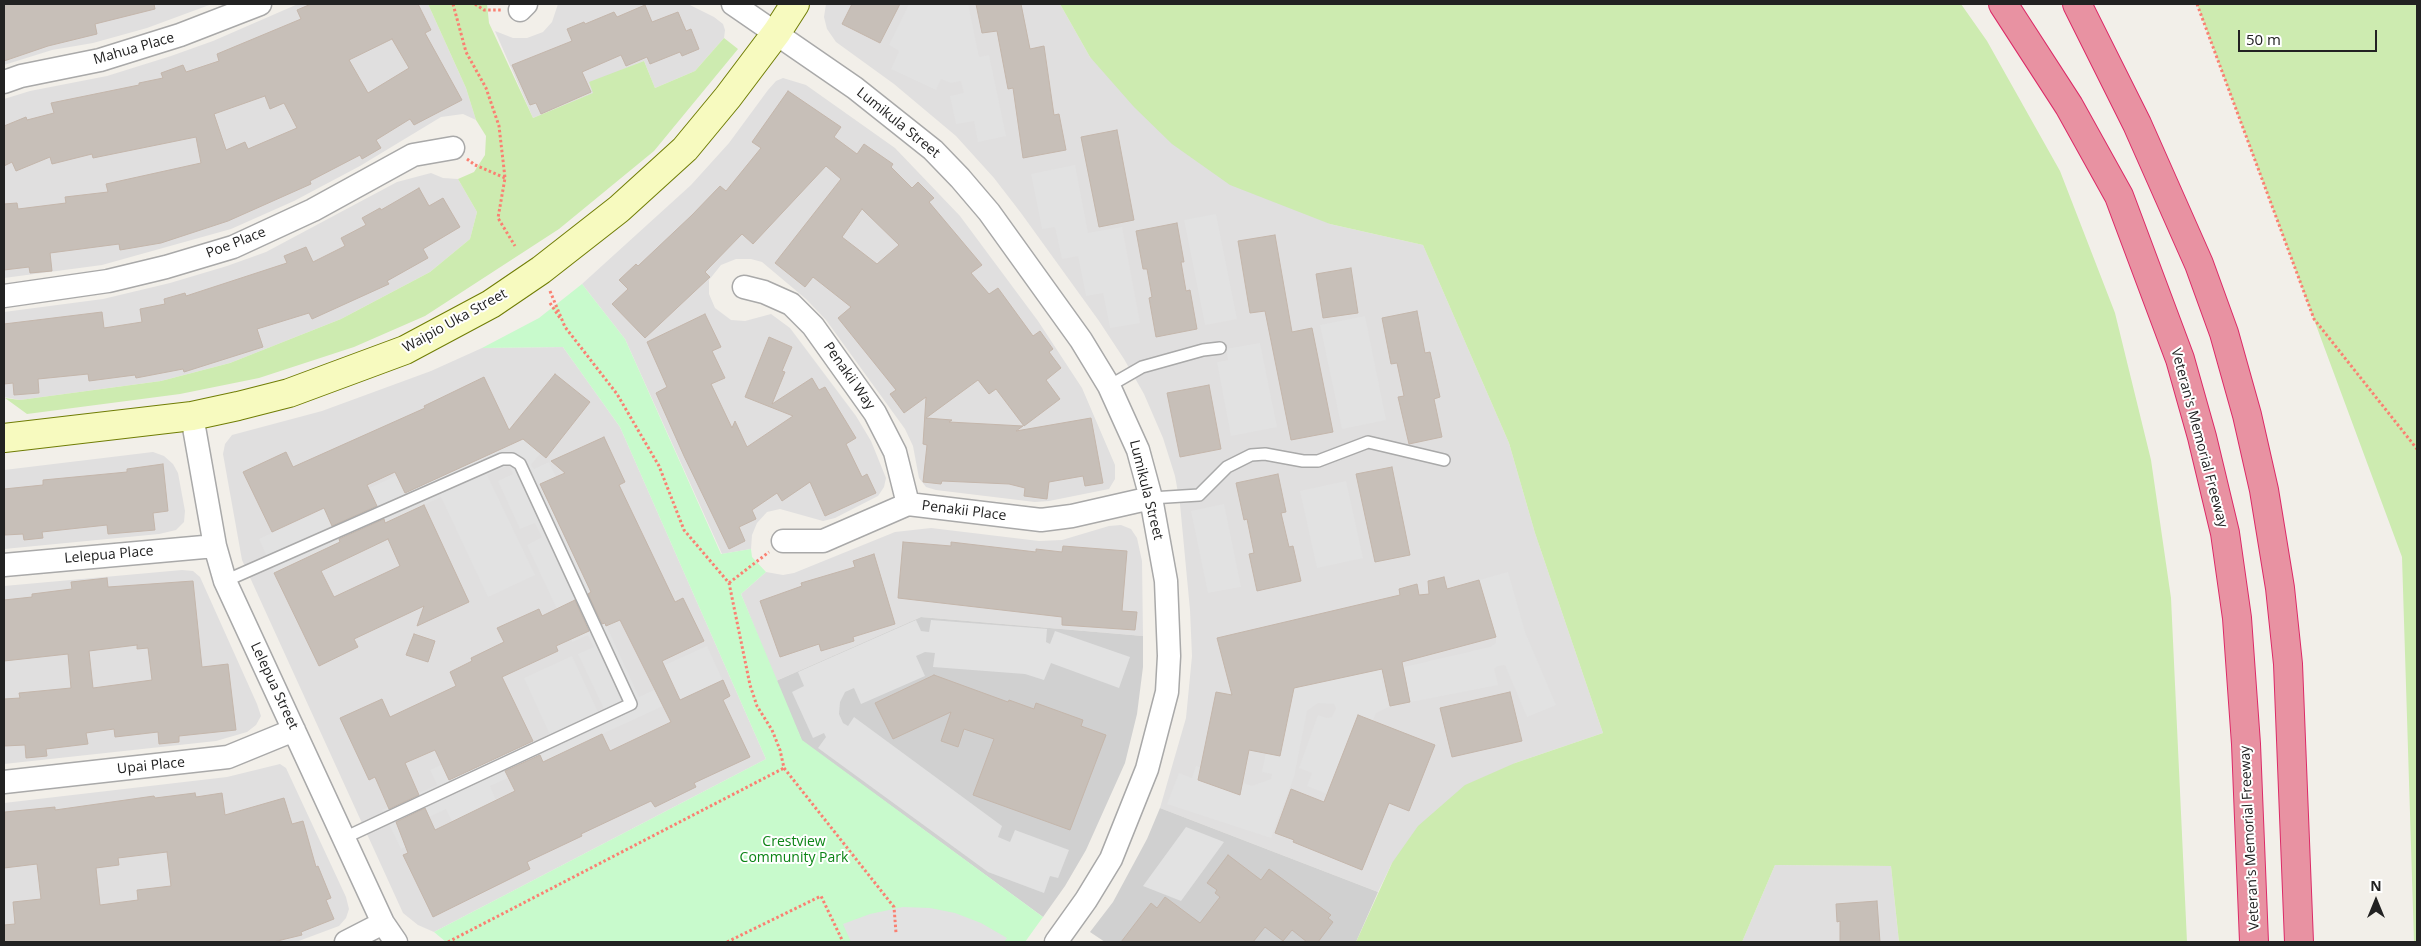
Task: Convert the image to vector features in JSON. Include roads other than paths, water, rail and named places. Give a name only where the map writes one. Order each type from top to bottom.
[{"type":"highway","name":"Veteran's Memorial Freeway","points":[[2003,4],[2069,106],[2119,196],[2180,359],[2202,438],[2225,533],[2237,618],[2246,744],[2254,942]]},
{"type":"highway","points":[[2077,4],[2138,124],[2200,264],[2224,333],[2247,415],[2264,490],[2288,664],[2299,942]]},
{"type":"street","name":"Mahua Place","points":[[4,82],[126,52],[180,35],[260,4]]},
{"type":"street","name":"Lumikula Street","points":[[733,4],[777,32],[855,88],[933,150],[960,178],[989,212],[1081,340],[1109,386],[1138,450],[1151,498],[1166,581],[1169,656],[1163,707],[1147,769],[1111,859],[1086,900],[1056,942]]},
{"type":"street","name":"Waipio Uka Street","points":[[4,438],[192,416],[289,392],[405,350],[490,304],[541,270],[626,203],[685,149],[728,97],[777,32],[795,4]]},
{"type":"street","name":"Poe Place","points":[[4,296],[108,281],[166,267],[233,246],[313,210],[413,155],[453,148]]},
{"type":"street","name":"Penakii Way","points":[[744,288],[764,292],[791,304],[813,326],[875,413],[895,452],[908,504]]},
{"type":"street","name":"Lelepua Street","points":[[192,416],[215,546],[226,581],[383,922],[396,942]]},
{"type":"street","name":"Penakii Place","points":[[783,541],[823,541],[908,504],[1041,520],[1072,516],[1151,498]]},
{"type":"street","name":"Lelepua Place","points":[[4,565],[215,546]]},
{"type":"street","name":"Upai Place","points":[[4,782],[228,757],[294,730]]},
{"type":"street","points":[[346,942],[383,922]]},
{"type":"lane","points":[[1109,386],[1142,367],[1202,350],[1220,348]]},
{"type":"lane","points":[[1151,498],[1199,495],[1227,467],[1251,455],[1265,454],[1303,462],[1318,461],[1368,442],[1444,460]]},
{"type":"lane","points":[[226,581],[502,459],[512,459],[520,464],[631,704],[344,838]]},
{"type":"park label","name":"Crestview Community Park","points":[[794,850]]}]
